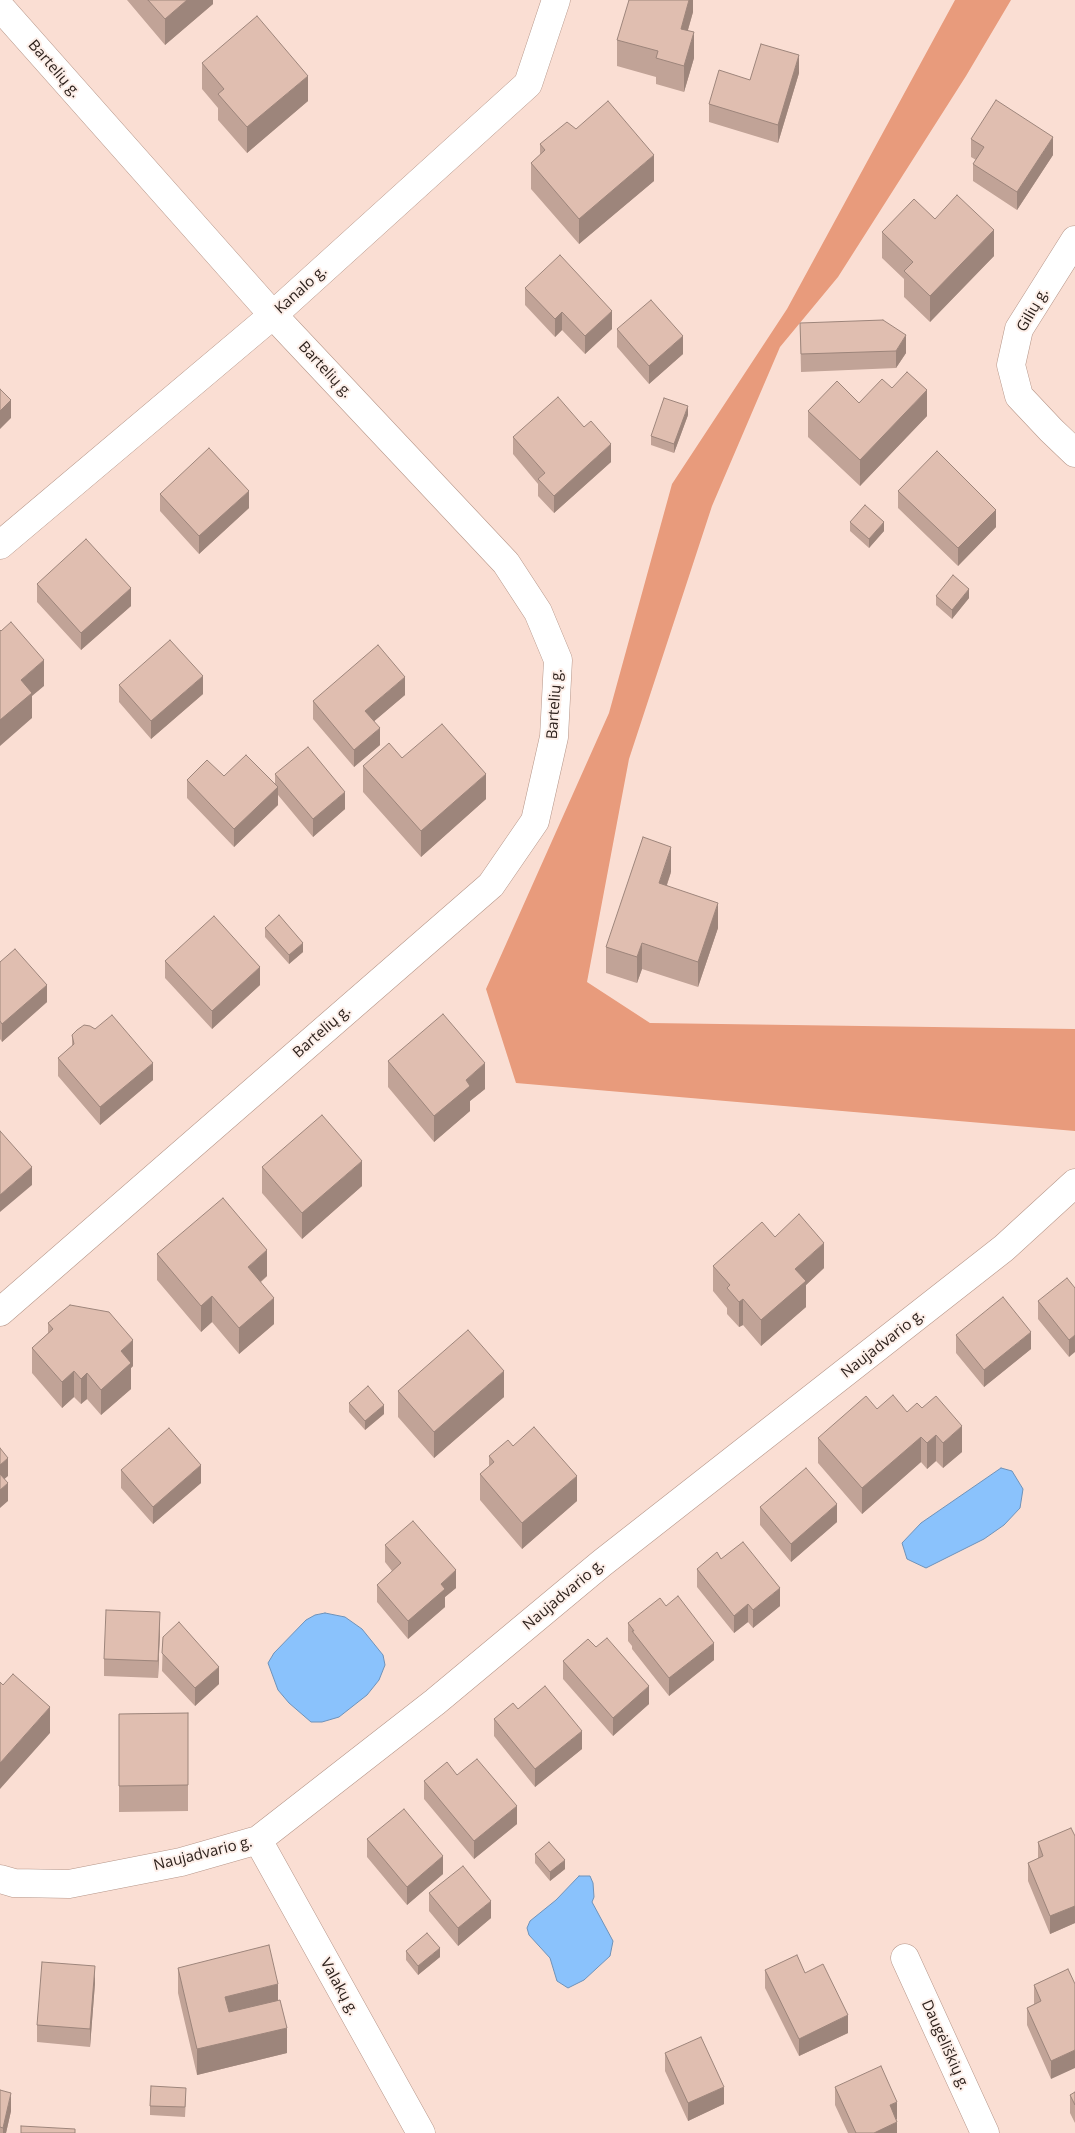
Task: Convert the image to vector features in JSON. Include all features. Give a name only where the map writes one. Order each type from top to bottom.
[{"type":"street","name":"Kanalo g.","points":[[0,545],[273,315],[528,84],[556,0]]},
{"type":"street","name":"Bartelių g.","points":[[0,7],[273,315],[506,563],[538,612],[558,660],[554,737],[535,821],[491,885],[0,1312]]},
{"type":"street","name":"Gilių g.","points":[[1075,240],[1019,328],[1012,365],[1020,396],[1075,453]]},
{"type":"street","name":"Naujadvario g.","points":[[0,1879],[14,1883],[69,1884],[181,1862],[258,1840],[435,1702],[602,1563],[1004,1248],[1075,1183]]},
{"type":"street","name":"Valakų g.","points":[[258,1840],[420,2133]]},
{"type":"street","name":"Daugėliškių g.","points":[[906,1958],[985,2133]]},
{"type":"shaded area","points":[[955,0],[1011,0],[966,76],[838,277],[780,347],[712,506],[629,759],[587,982],[650,1023],[1075,1029],[1075,1131],[516,1083],[486,989],[609,713],[672,484],[787,309]]},
{"type":"water","points":[[1001,1468],[1012,1471],[1023,1489],[1020,1508],[1004,1525],[984,1539],[926,1568],[907,1559],[902,1543],[921,1523]]},
{"type":"water","points":[[325,1613],[345,1617],[362,1629],[383,1655],[385,1665],[379,1680],[367,1695],[339,1717],[322,1722],[311,1722],[289,1703],[278,1690],[268,1663],[274,1653],[306,1620],[315,1615]]},
{"type":"water","points":[[579,1876],[590,1876],[593,1883],[594,1897],[592,1902],[613,1941],[610,1956],[584,1980],[568,1988],[557,1981],[550,1958],[529,1935],[527,1928],[530,1921],[556,1900]]},
{"type":"building","points":[[148,0],[187,0],[165,19]]},
{"type":"building","points":[[629,0],[689,0],[681,29],[694,32],[684,66],[656,58],[658,51],[617,40]]},
{"type":"building","points":[[257,16],[308,76],[247,127],[218,94],[224,89],[202,63]]},
{"type":"building","points":[[761,44],[799,55],[778,125],[709,104],[719,70],[750,80]]},
{"type":"building","points":[[996,100],[1053,137],[1017,192],[973,164],[984,147],[971,139]]},
{"type":"building","points":[[608,101],[654,155],[579,219],[531,163],[545,150],[540,144],[567,122],[576,129]]},
{"type":"building","points":[[957,195],[994,230],[930,296],[904,271],[913,262],[882,232],[914,199],[935,219]]},
{"type":"building","points":[[560,255],[612,311],[585,336],[562,312],[555,319],[525,288]]},
{"type":"building","points":[[651,300],[683,336],[649,366],[617,329]]},
{"type":"building","points":[[883,320],[906,335],[896,351],[801,354],[800,323]]},
{"type":"building","points":[[907,372],[927,390],[860,460],[808,411],[837,381],[859,403],[882,379],[892,388]]},
{"type":"building","points":[[0,389],[11,400],[0,411]]},
{"type":"building","points":[[558,397],[584,427],[591,421],[611,444],[554,496],[538,479],[545,473],[513,437]]},
{"type":"building","points":[[664,398],[688,406],[674,444],[651,436]]},
{"type":"building","points":[[209,448],[249,491],[199,536],[160,494]]},
{"type":"building","points":[[937,451],[996,510],[958,548],[898,491]]},
{"type":"building","points":[[865,505],[884,522],[869,539],[850,522]]},
{"type":"building","points":[[86,539],[131,588],[81,633],[37,584]]},
{"type":"building","points":[[953,575],[969,589],[952,610],[936,596]]},
{"type":"building","points":[[11,622],[44,660],[21,680],[32,693],[0,720],[0,630]]},
{"type":"building","points":[[170,640],[203,676],[151,721],[119,685]]},
{"type":"building","points":[[378,645],[405,677],[365,711],[380,728],[354,750],[313,701]]},
{"type":"building","points":[[442,724],[486,774],[421,831],[363,766],[389,743],[402,758]]},
{"type":"building","points":[[308,747],[345,792],[313,819],[275,774]]},
{"type":"building","points":[[246,755],[278,787],[234,829],[187,780],[207,760],[224,776]]},
{"type":"building","points":[[643,837],[671,847],[659,883],[718,903],[698,962],[642,943],[637,957],[606,947]]},
{"type":"building","points":[[279,915],[303,943],[289,955],[265,928]]},
{"type":"building","points":[[214,916],[260,967],[212,1011],[165,961]]},
{"type":"building","points":[[15,949],[47,985],[2,1024],[0,1021],[0,962]]},
{"type":"building","points":[[443,1014],[485,1063],[466,1080],[470,1086],[434,1116],[388,1061]]},
{"type":"building","points":[[112,1015],[153,1063],[100,1107],[58,1058],[74,1044],[72,1035],[77,1030],[84,1025],[95,1029]]},
{"type":"building","points":[[322,1115],[362,1161],[302,1213],[262,1167]]},
{"type":"building","points":[[0,1131],[32,1167],[0,1195]]},
{"type":"building","points":[[223,1198],[267,1250],[248,1267],[274,1298],[239,1328],[212,1296],[201,1306],[157,1254]]},
{"type":"building","points":[[799,1214],[824,1243],[795,1269],[806,1281],[761,1320],[743,1299],[739,1302],[727,1288],[730,1285],[713,1266],[762,1222],[775,1237]]},
{"type":"building","points":[[1067,1278],[1075,1288],[1075,1335],[1069,1340],[1038,1301]]},
{"type":"building","points":[[1003,1297],[1031,1332],[984,1370],[956,1335]]},
{"type":"building","points":[[70,1305],[109,1312],[133,1340],[121,1351],[131,1363],[101,1390],[87,1373],[81,1379],[74,1371],[62,1382],[32,1348],[53,1329],[48,1323]]},
{"type":"building","points":[[468,1330],[504,1371],[434,1432],[398,1391]]},
{"type":"building","points":[[368,1386],[384,1405],[365,1421],[349,1403]]},
{"type":"building","points":[[893,1395],[907,1412],[917,1403],[922,1408],[936,1396],[962,1426],[943,1443],[936,1435],[927,1443],[921,1437],[862,1488],[818,1438],[866,1396],[877,1409]]},
{"type":"building","points":[[534,1427],[577,1476],[522,1523],[480,1474],[494,1462],[489,1456],[508,1440],[513,1446]]},
{"type":"building","points":[[169,1428],[201,1465],[153,1507],[121,1470]]},
{"type":"building","points":[[0,1448],[8,1458],[0,1465]]},
{"type":"building","points":[[806,1468],[837,1504],[791,1544],[760,1507]]},
{"type":"building","points":[[0,1474],[8,1483],[0,1490]]},
{"type":"building","points":[[413,1521],[456,1570],[441,1584],[445,1589],[408,1621],[377,1585],[401,1563],[385,1545]]},
{"type":"building","points":[[743,1542],[780,1588],[753,1610],[748,1604],[734,1616],[697,1569],[717,1552],[721,1559]]},
{"type":"building","points":[[678,1596],[714,1643],[669,1678],[632,1631],[634,1631],[628,1623],[660,1598],[666,1606]]},
{"type":"building","points":[[106,1610],[160,1612],[158,1661],[104,1659]]},
{"type":"building","points":[[179,1622],[219,1667],[195,1688],[162,1653],[163,1637]]},
{"type":"building","points":[[607,1638],[649,1686],[613,1718],[563,1661],[588,1639],[596,1647]]},
{"type":"building","points":[[13,1674],[50,1707],[0,1763],[0,1682],[3,1685]]},
{"type":"building","points":[[545,1686],[582,1731],[535,1769],[494,1719],[513,1703],[518,1709]]},
{"type":"building","points":[[188,1713],[188,1785],[119,1786],[119,1714]]},
{"type":"building","points":[[477,1759],[517,1806],[474,1841],[424,1781],[447,1762],[457,1775]]},
{"type":"building","points":[[404,1809],[443,1856],[407,1887],[367,1839]]},
{"type":"building","points":[[1071,1828],[1075,1836],[1075,1906],[1050,1916],[1028,1863],[1043,1856],[1038,1842]]},
{"type":"building","points":[[549,1842],[565,1860],[550,1872],[535,1854]]},
{"type":"building","points":[[463,1866],[491,1901],[458,1928],[429,1893]]},
{"type":"building","points":[[427,1933],[440,1948],[418,1966],[406,1951]]},
{"type":"building","points":[[269,1945],[278,1984],[225,1997],[229,2012],[280,2000],[287,2028],[197,2049],[178,1968]]},
{"type":"building","points":[[797,1955],[805,1973],[823,1964],[848,2015],[799,2039],[765,1970]]},
{"type":"building","points":[[42,1962],[95,1966],[90,2029],[37,2025]]},
{"type":"building","points":[[1068,1969],[1075,1984],[1075,2050],[1051,2061],[1027,2008],[1041,2001],[1034,1985]]},
{"type":"building","points":[[701,2037],[724,2087],[688,2103],[665,2053]]},
{"type":"building","points":[[881,2066],[897,2102],[890,2105],[897,2122],[874,2133],[856,2133],[835,2087]]},
{"type":"building","points":[[151,2086],[186,2088],[185,2107],[150,2106]]},
{"type":"building","points":[[0,2090],[11,2093],[3,2128],[0,2127]]},
{"type":"building","points":[[1075,2092],[1075,2105],[1070,2095]]},
{"type":"building","points":[[21,2126],[75,2129],[75,2133],[21,2133]]}]
